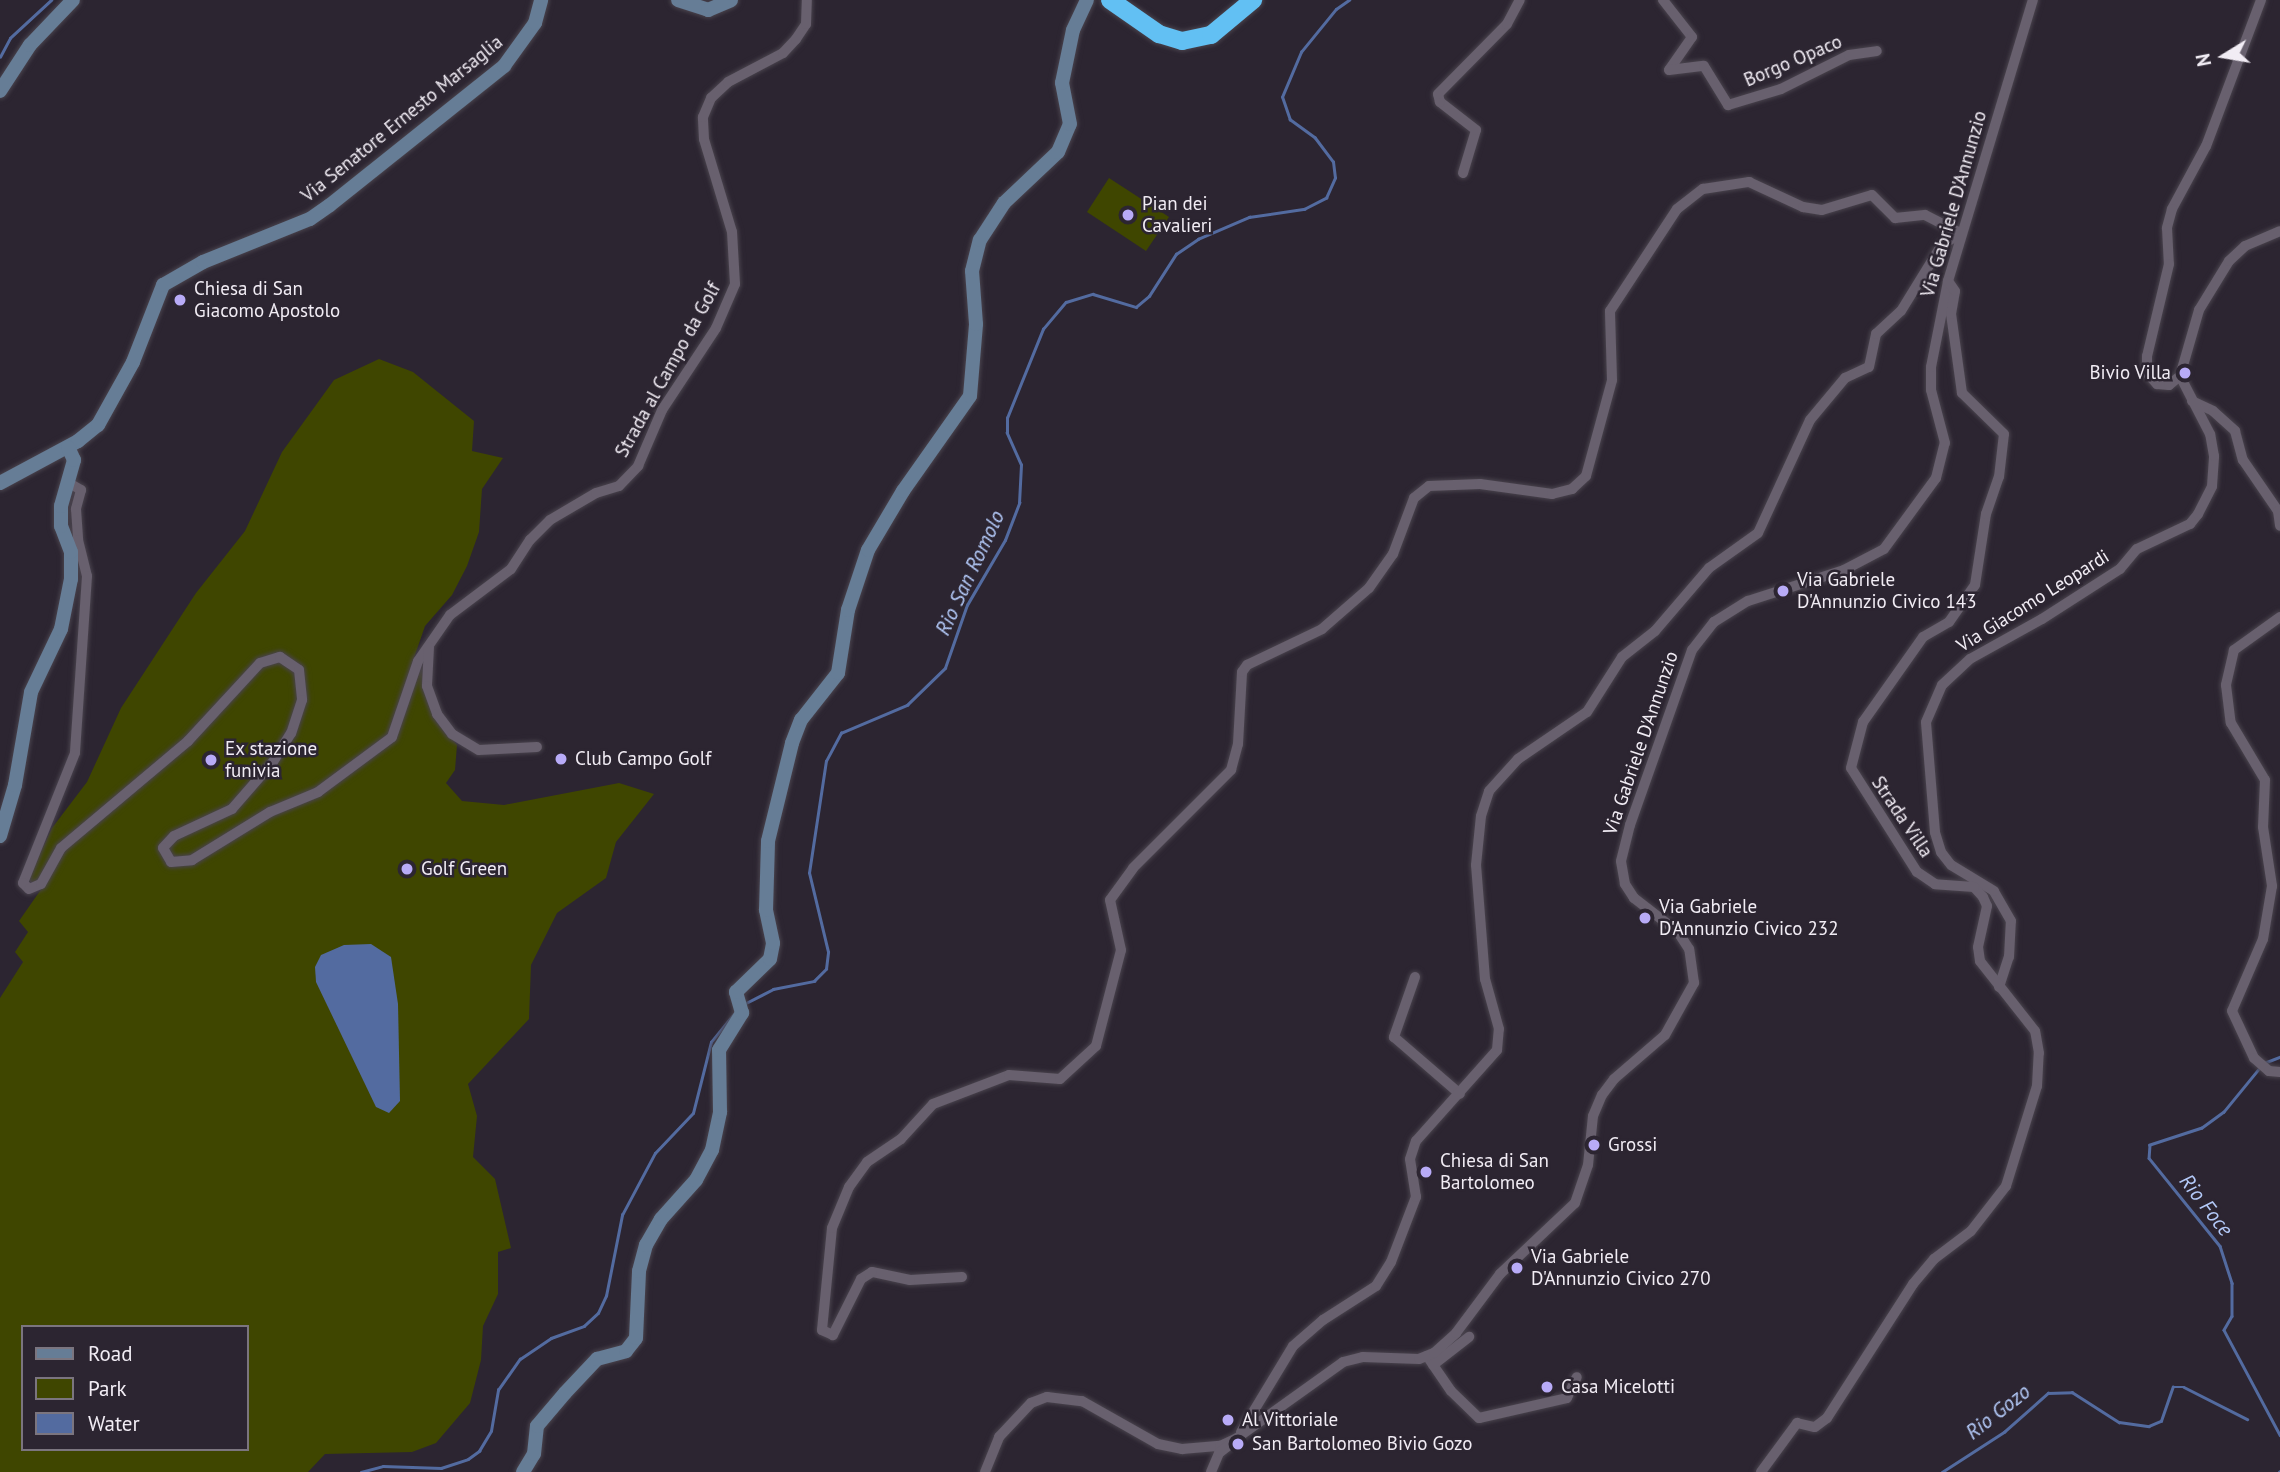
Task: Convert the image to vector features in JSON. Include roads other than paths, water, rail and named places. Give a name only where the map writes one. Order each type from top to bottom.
[{"type":"highway","points":[[1110,0],[1159,34],[1182,41],[1211,34],[1253,0]]},
{"type":"street","points":[[0,91],[30,45],[73,0]]},
{"type":"street","name":"Via Senatore Ernesto Marsaglia","points":[[0,483],[68,447],[98,425],[133,362],[163,285],[204,262],[310,219],[330,205],[503,66],[535,23],[541,0]]},
{"type":"street","points":[[678,0],[708,10],[731,0]]},
{"type":"street","name":"Strada al Campo da Golf","points":[[69,483],[81,490],[77,519],[87,576],[75,753],[28,868],[23,883],[29,889],[41,884],[61,848],[188,741],[260,663],[280,657],[299,670],[302,700],[291,733],[272,763],[232,809],[168,842],[163,848],[171,862],[192,860],[270,812],[318,792],[392,737],[418,661],[450,615],[512,569],[530,540],[550,520],[596,493],[619,486],[638,466],[662,410],[716,328],[735,284],[730,223],[704,139],[702,117],[711,99],[728,82],[783,53],[796,39],[806,24],[807,0]]},
{"type":"street","points":[[523,1472],[534,1454],[537,1426],[597,1359],[626,1351],[636,1338],[639,1271],[646,1245],[661,1219],[696,1180],[712,1150],[720,1112],[719,1050],[743,1013],[735,998],[770,959],[773,943],[766,910],[768,841],[792,743],[801,720],[838,673],[848,610],[868,550],[903,491],[970,396],[976,324],[972,271],[980,240],[1003,203],[1058,152],[1070,124],[1062,83],[1073,30],[1087,0]]},
{"type":"street","points":[[1463,173],[1476,130],[1440,102],[1438,94],[1507,24],[1520,0]]},
{"type":"street","name":"Borgo Opaco","points":[[1663,0],[1692,37],[1669,69],[1704,66],[1728,105],[1781,89],[1849,55],[1877,51]]},
{"type":"street","name":"Via Gabriele D'Annunzio","points":[[1427,1356],[1444,1346],[1500,1274],[1565,1217],[1582,1186],[1593,1116],[1602,1096],[1614,1079],[1665,1035],[1687,1001],[1693,982],[1689,949],[1678,932],[1634,898],[1625,884],[1621,861],[1692,650],[1714,622],[1772,591],[1860,564],[1884,549],[1909,519],[1936,478],[1945,453],[1931,378],[1948,281],[2033,0]]},
{"type":"street","points":[[2261,0],[2206,146],[2177,199],[2167,228],[2169,264],[2147,373],[2157,384],[2169,385],[2180,376],[2199,310],[2229,261],[2245,246],[2280,232]]},
{"type":"street","points":[[962,1277],[910,1280],[872,1272],[861,1279],[833,1335],[822,1330],[832,1228],[849,1187],[867,1162],[901,1139],[933,1104],[1009,1074],[1060,1079],[1096,1045],[1121,950],[1110,900],[1133,867],[1231,770],[1238,744],[1242,672],[1247,664],[1322,629],[1369,588],[1393,554],[1414,498],[1429,486],[1480,484],[1552,494],[1572,488],[1586,476],[1612,380],[1610,311],[1677,209],[1703,189],[1749,182],[1803,207],[1822,210],[1872,195],[1895,218],[1925,215],[1961,233]]},
{"type":"street","points":[[985,1472],[999,1437],[1031,1403],[1047,1397],[1082,1401],[1158,1444],[1182,1448],[1220,1446],[1237,1438],[1293,1346],[1322,1320],[1376,1286],[1391,1262],[1416,1197],[1410,1159],[1416,1141],[1493,1059],[1499,1029],[1485,979],[1477,879],[1481,816],[1489,791],[1518,758],[1587,712],[1622,657],[1655,631],[1709,568],[1758,533],[1810,420],[1845,378],[1869,367],[1876,334],[1901,311],[1941,246],[1961,233]]},
{"type":"street","name":"Strada Villa","points":[[1948,281],[1955,291],[1951,314],[1962,393],[2004,435],[1999,477],[1986,514],[1975,584],[1949,622],[1923,637],[1863,722],[1851,768],[1917,872],[1935,884],[1979,886]]},
{"type":"street","name":"Via Giacomo Leopardi","points":[[1999,987],[2009,957],[2011,921],[2007,907],[1951,864],[1941,852],[1935,832],[1924,736],[1934,702],[1952,674],[1970,659],[2120,569],[2147,542],[2190,524],[2212,486],[2214,456],[2210,434],[2180,376]]},
{"type":"street","points":[[2191,401],[2213,411],[2235,431],[2243,460],[2278,511],[2280,526]]},
{"type":"street","points":[[0,836],[15,785],[31,692],[61,629],[71,579],[71,552],[61,526],[61,506],[74,460],[68,447]]},
{"type":"street","points":[[2280,617],[2244,639],[2227,665],[2231,723],[2265,780],[2263,827],[2272,886],[2263,939],[2232,1011],[2254,1058],[2269,1071],[2280,1072]]},
{"type":"street","points":[[430,643],[427,686],[437,714],[452,734],[478,750],[537,747]]},
{"type":"street","points":[[1761,1472],[1797,1423],[1815,1427],[1827,1418],[1913,1284],[1934,1259],[1971,1231],[2006,1186],[2037,1086],[2039,1040],[1980,961],[1978,947],[1987,906],[1979,886]]},
{"type":"street","points":[[1415,977],[1394,1037],[1460,1094]]},
{"type":"street","points":[[1433,1365],[1469,1337]]},
{"type":"street","points":[[1211,1472],[1219,1453],[1343,1362],[1427,1356],[1451,1391],[1479,1418],[1567,1398],[1577,1377]]},
{"type":"water","points":[[371,944],[391,957],[398,1004],[400,1101],[389,1113],[376,1107],[316,982],[315,967],[321,955],[344,945]]},
{"type":"waterway","points":[[0,57],[10,38],[51,0]]},
{"type":"waterway","name":"Rio San Romolo","points":[[744,1004],[773,989],[814,981],[826,969],[828,952],[809,873],[826,761],[841,733],[907,705],[945,668],[967,605],[1005,540],[1019,503],[1021,465],[1007,433],[1007,418],[1043,329],[1066,302],[1093,294],[1136,307],[1149,296],[1176,254],[1198,239],[1249,217],[1304,209],[1326,198],[1335,178],[1333,162],[1315,138],[1290,120],[1282,97],[1301,52],[1336,9],[1349,0]]},
{"type":"waterway","name":"Rio San Romolo","points":[[361,1472],[383,1466],[441,1468],[468,1459],[479,1451],[491,1431],[498,1390],[520,1359],[551,1338],[584,1326],[598,1313],[606,1296],[622,1215],[655,1153],[693,1113],[711,1042],[737,1010]]},
{"type":"waterway","name":"Rio Foce","points":[[2264,1063],[2280,1057]]},
{"type":"waterway","name":"Rio Foce","points":[[2260,1068],[2224,1112],[2202,1128],[2150,1145],[2149,1158],[2220,1246],[2232,1283],[2232,1316],[2224,1330],[2280,1435]]},
{"type":"waterway","name":"Rio Gozo","points":[[1942,1472],[2004,1432],[2048,1393],[2072,1392],[2119,1422],[2149,1426],[2161,1421],[2173,1387],[2184,1387],[2247,1419]]},
{"type":"place","name":"Pian dei Cavalieri","points":[[1128,215]]},
{"type":"place","name":"Chiesa di San Giacomo Apostolo","points":[[180,300]]},
{"type":"place","name":"Bivio Villa","points":[[2185,373]]},
{"type":"place","name":"Via Gabriele D'Annunzio Civico 143","points":[[1783,591]]},
{"type":"place","name":"Club Campo Golf","points":[[561,759]]},
{"type":"place","name":"Ex stazione funivia","points":[[211,760]]},
{"type":"place","name":"Golf Green","points":[[407,869]]},
{"type":"place","name":"Via Gabriele D'Annunzio Civico 232","points":[[1645,918]]},
{"type":"place","name":"Grossi","points":[[1594,1145]]},
{"type":"place","name":"Chiesa di San Bartolomeo","points":[[1426,1172]]},
{"type":"place","name":"Via Gabriele D'Annunzio Civico 270","points":[[1517,1268]]},
{"type":"place","name":"Casa Micelotti","points":[[1547,1387]]},
{"type":"place","name":"Al Vittoriale","points":[[1228,1420]]},
{"type":"place","name":"San Bartolomeo Bivio Gozo","points":[[1238,1444]]}]
